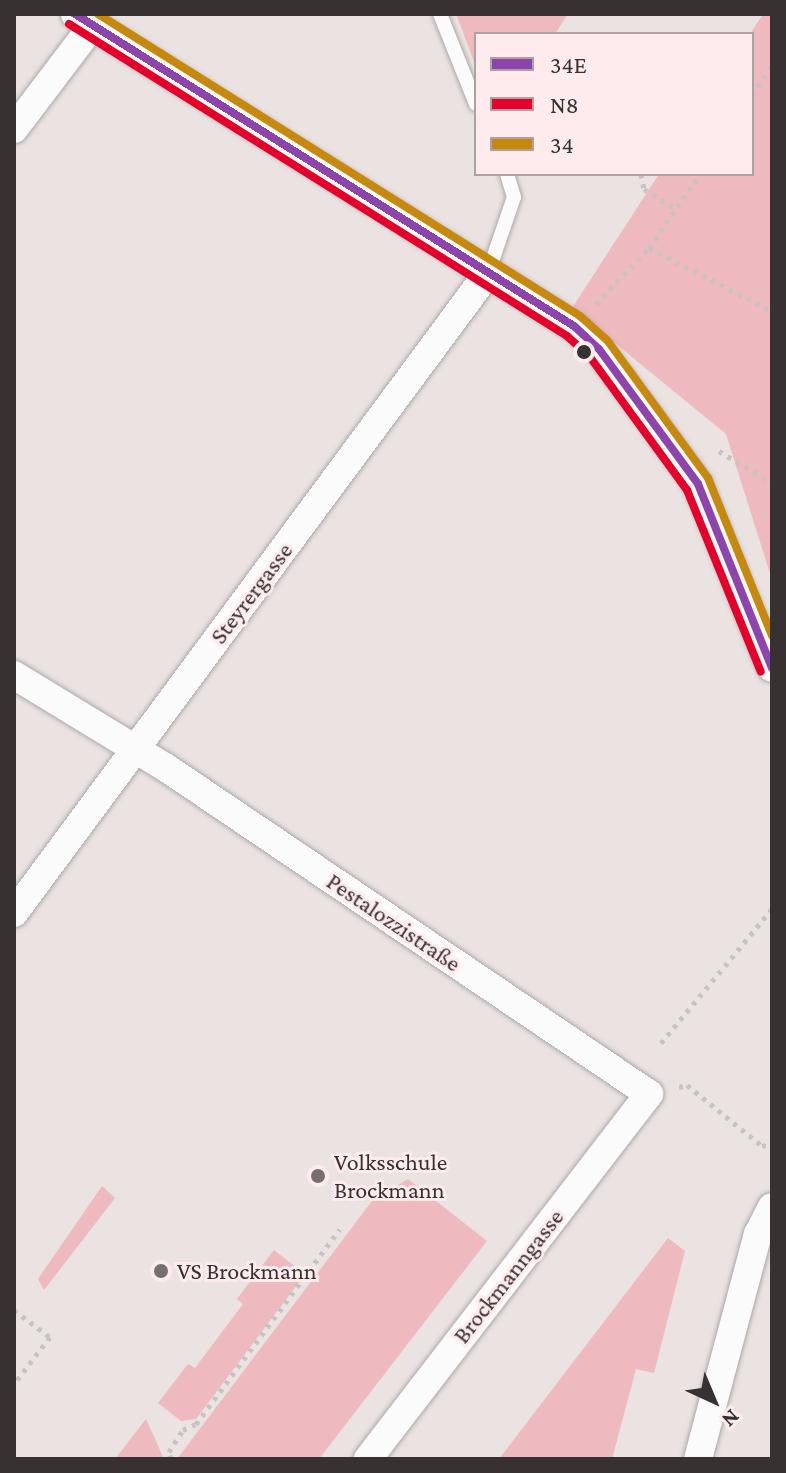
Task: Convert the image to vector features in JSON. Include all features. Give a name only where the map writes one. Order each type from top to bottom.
[{"type":"street","points":[[14,129],[84,20],[574,326],[599,349],[698,484],[772,668]]},
{"type":"street","name":"Steyrergasse","points":[[14,913],[488,273]]},
{"type":"street","name":"Pestalozzistraße","points":[[14,675],[135,749],[649,1094]]},
{"type":"street","name":"Brockmanngasse","points":[[368,1459],[649,1094]]},
{"type":"street","points":[[698,1459],[758,1234],[772,1207]]},
{"type":"lane","points":[[440,14],[474,99]]},
{"type":"lane","points":[[488,273],[514,197],[508,176]]},
{"type":"path","points":[[754,92],[772,65]]},
{"type":"path","points":[[641,176],[644,189],[676,209]]},
{"type":"path","points":[[574,326],[649,248],[699,176]]},
{"type":"path","points":[[649,248],[772,311]]},
{"type":"path","points":[[719,451],[740,459],[772,483]]},
{"type":"path","points":[[661,1043],[772,909]]},
{"type":"path","points":[[649,1094],[687,1085],[762,1146],[772,1143]]},
{"type":"path","points":[[171,1459],[169,1452],[183,1430],[196,1424],[340,1229]]},
{"type":"path","points":[[14,1310],[50,1337],[14,1384]]},
{"type":"shaded area","points":[[456,14],[568,14],[556,32],[474,32],[474,62]]},
{"type":"shaded area","points":[[763,14],[772,14],[772,580],[726,434],[572,308],[658,176],[754,176],[754,32],[751,32]]},
{"type":"shaded area","points":[[408,1179],[487,1241],[319,1459],[177,1459],[372,1201]]},
{"type":"shaded area","points":[[102,1186],[115,1198],[44,1290],[38,1279]]},
{"type":"shaded area","points":[[668,1238],[685,1251],[654,1373],[636,1369],[612,1459],[499,1459]]},
{"type":"shaded area","points":[[274,1250],[297,1268],[300,1281],[196,1419],[181,1421],[158,1403],[188,1364],[195,1368],[243,1304],[237,1299]]},
{"type":"shaded area","points":[[146,1419],[164,1459],[115,1459]]},
{"type":"transit line","name":"34E","points":[[75,14],[574,326],[599,349],[698,484],[772,668]]},
{"type":"transit line","name":"34","points":[[98,14],[580,316],[607,340],[708,478],[772,636]]},
{"type":"transit line","name":"N8","points":[[69,24],[567,336],[590,357],[687,490],[761,672]]},
{"type":"place","name":"Volksschule Brockmann","points":[[318,1176]]},
{"type":"place","name":"VS Brockmann","points":[[161,1271]]}]
